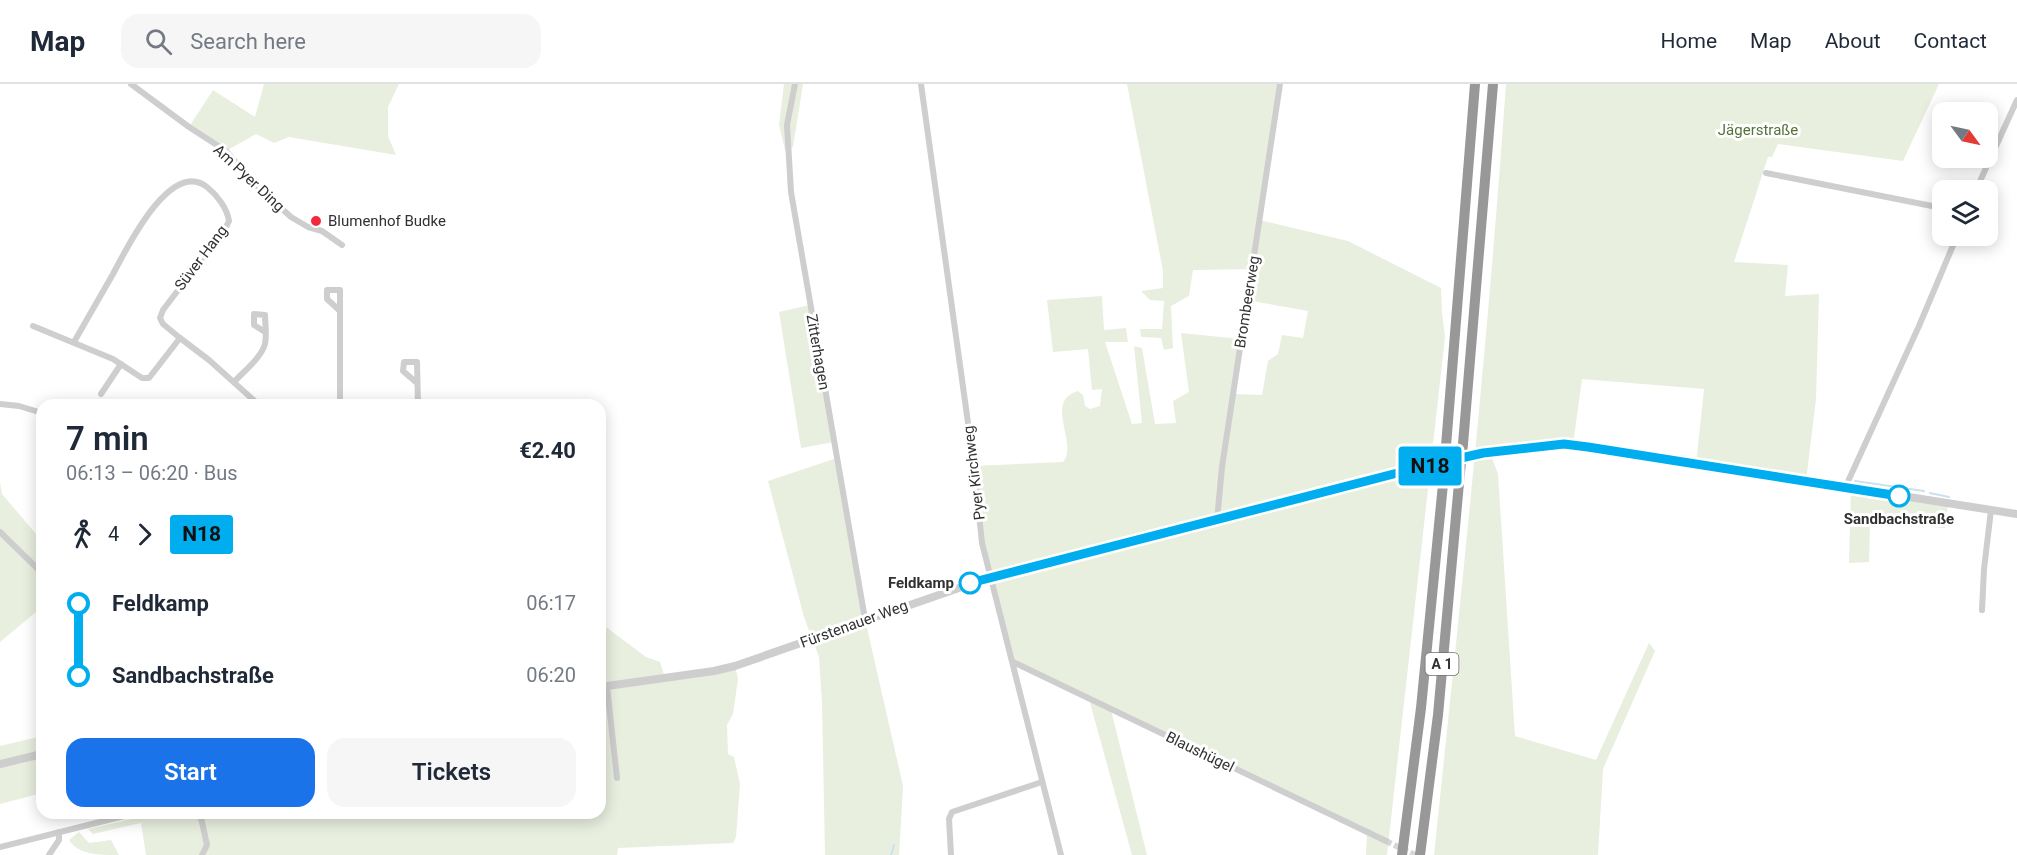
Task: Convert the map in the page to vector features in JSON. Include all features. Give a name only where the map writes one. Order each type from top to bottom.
[{"type":"highway","name":"A 1","points":[[1402,855],[1444,474],[1475,84]]},
{"type":"highway","name":"A 1","points":[[1420,855],[1438,715],[1461,472],[1493,84]]},
{"type":"street","name":"Am Pyer Ding","points":[[131,84],[226,151],[256,185],[291,217],[308,227],[322,231],[342,244]]},
{"type":"street","name":"Zitterhagen","points":[[795,84],[787,125],[791,192],[865,619]]},
{"type":"street","name":"Pyer Kirchweg","points":[[921,84],[971,443],[982,543],[1061,855]]},
{"type":"street","name":"Brombeerweg","points":[[1217,520],[1222,467],[1280,84]]},
{"type":"street","points":[[1981,180],[2017,100]]},
{"type":"street","points":[[1766,173],[1932,206]]},
{"type":"street","name":"Süver Hang","points":[[74,342],[144,218],[171,190],[187,181],[200,182],[224,207],[229,221],[163,310],[160,318],[162,324],[180,338]]},
{"type":"street","points":[[1845,488],[1953,246]]},
{"type":"street","points":[[339,310],[340,399]]},
{"type":"street","points":[[33,326],[121,364],[142,378],[148,378],[180,338],[253,399]]},
{"type":"street","points":[[234,382],[260,354],[265,342],[265,332]]},
{"type":"street","points":[[101,394],[121,364]]},
{"type":"street","points":[[417,383],[418,399]]},
{"type":"street","points":[[0,404],[36,411]]},
{"type":"street","name":"Fürstenauer Weg","points":[[606,687],[735,666],[990,577],[1413,469],[1503,450],[1564,444],[1583,446],[2017,514]]},
{"type":"street","points":[[1982,610],[1991,510]]},
{"type":"street","points":[[0,532],[36,567]]},
{"type":"street","name":"Blaushügel","points":[[1013,662],[1386,841]]},
{"type":"street","name":"Fürstenauer Weg","points":[[606,706],[617,778]]},
{"type":"street","points":[[0,764],[36,755]]},
{"type":"street","points":[[951,855],[949,819],[952,812],[1042,782]]},
{"type":"street","points":[[0,847],[112,819]]},
{"type":"street","points":[[201,819],[207,845],[202,855]]},
{"type":"street","points":[[49,855],[59,840],[59,832]]},
{"type":"green space","points":[[264,84],[399,84],[388,107],[388,136],[396,155],[289,137],[274,143],[256,134],[226,151],[189,127],[213,90],[255,117]]},
{"type":"green space","points":[[784,84],[803,84],[793,147],[785,150],[779,125]]},
{"type":"green space","points":[[1127,84],[1278,84],[1259,220],[1348,241],[1441,288],[1445,337],[1387,855],[1366,855],[1367,832],[1111,710],[1147,855],[1132,855],[1089,699],[1013,662],[988,571],[974,466],[1063,462],[1067,454],[1067,445],[1062,413],[1063,404],[1068,396],[1078,391],[1083,395],[1085,406],[1090,409],[1100,406],[1102,389],[1092,390],[1088,349],[1053,352],[1047,300],[1102,296],[1104,330],[1126,328],[1128,342],[1105,342],[1132,424],[1142,423],[1134,346],[1142,348],[1155,424],[1176,423],[1173,401],[1189,392],[1181,333],[1241,339],[1233,394],[1262,395],[1268,361],[1278,354],[1282,335],[1303,338],[1308,311],[1252,301],[1257,269],[1193,270],[1189,296],[1171,306],[1173,348],[1164,350],[1161,338],[1141,337],[1140,329],[1162,329],[1164,301],[1150,300],[1141,291],[1163,288],[1163,271]]},
{"type":"green space","name":"Jägerstraße","points":[[1506,84],[1939,84],[1903,161],[1778,144],[1772,157],[1768,157],[1734,262],[1788,265],[1785,296],[1819,294],[1816,399],[1806,481],[1696,464],[1704,389],[1582,379],[1573,445],[1484,454],[1492,458],[1498,474],[1515,736],[1596,760],[1649,643],[1655,651],[1603,769],[1598,855],[1434,855],[1482,374]]},
{"type":"green space","points":[[810,305],[834,442],[801,448],[779,312]]},
{"type":"green space","points":[[837,458],[865,619],[903,786],[899,855],[825,855],[819,657],[804,617],[768,481]]},
{"type":"green space","points":[[0,482],[2,494],[36,534],[36,567],[0,532]]},
{"type":"green space","points":[[1851,489],[1948,503],[1945,528],[1870,523],[1869,562],[1849,563]]},
{"type":"green space","points":[[0,534],[36,569],[36,612],[0,642]]},
{"type":"green space","points":[[606,627],[646,657],[660,662],[665,678],[735,666],[738,679],[733,714],[727,725],[728,754],[734,757],[740,784],[736,837],[733,843],[618,848],[617,855],[146,855],[141,823],[93,834],[88,829],[132,819],[606,819]]},
{"type":"green space","points":[[36,737],[36,795],[0,804],[0,746]]},
{"type":"green space","points":[[79,832],[89,843],[111,840],[119,855],[97,854],[78,849],[69,840]]},
{"type":"waterway","points":[[1855,481],[1924,491]]},
{"type":"waterway","points":[[1930,493],[1949,497]]},
{"type":"waterway","points":[[891,855],[894,845]]},
{"type":"tunnel","points":[[1386,841],[1415,855]]},
{"type":"bus line","name":"N18","points":[[970,583],[1413,469],[1483,453],[1564,444],[1899,496]]},
{"type":"place","name":"Blumenhof Budke","points":[[316,221]]},
{"type":"place","name":"Sandbachstraße","points":[[1899,496]]},
{"type":"place","name":"Feldkamp","points":[[970,583]]}]
